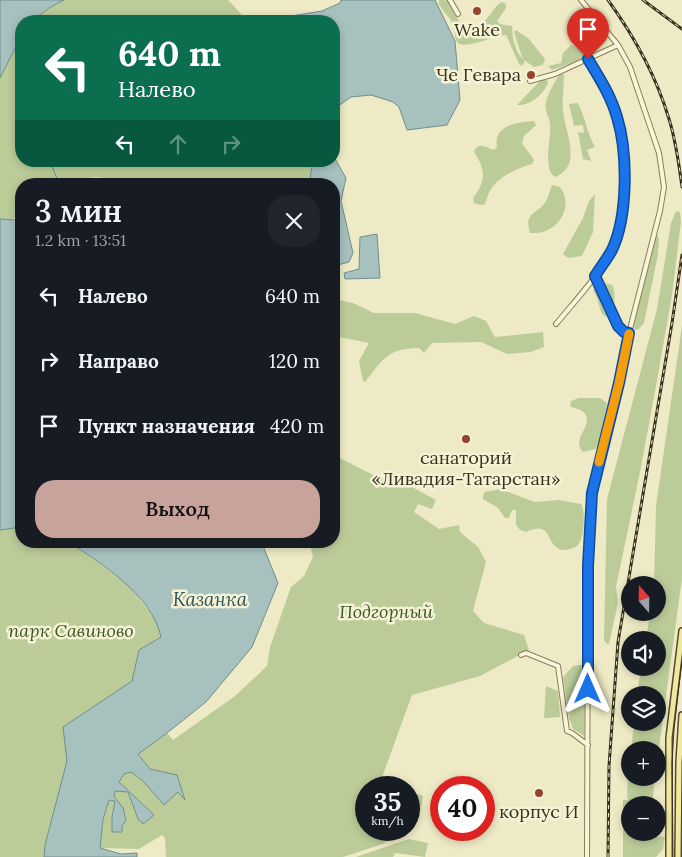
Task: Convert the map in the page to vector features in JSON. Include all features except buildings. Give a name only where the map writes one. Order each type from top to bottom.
[{"type":"main road","points":[[669,857],[669,738],[682,631]]},
{"type":"main road","points":[[678,857],[679,762],[682,715]]},
{"type":"street","points":[[450,0],[458,14]]},
{"type":"street","points":[[581,0],[618,45],[630,67],[659,153],[664,180],[663,198],[592,493],[588,566],[587,857]]},
{"type":"street","points":[[530,81],[555,74],[618,45]]},
{"type":"street","points":[[556,324],[595,276],[612,250],[622,220],[623,138],[617,115],[603,83],[588,59]]},
{"type":"street","points":[[595,276],[618,326],[624,332],[629,333]]},
{"type":"street","points":[[521,655],[526,653],[558,666],[567,731],[588,745]]},
{"type":"green space","points":[[64,0],[228,0],[242,15],[40,15]]},
{"type":"green space","points":[[439,0],[448,0],[459,21],[469,28],[482,24],[502,2],[506,4],[506,8],[497,21],[500,24],[512,26],[513,39],[517,51],[523,60],[514,32],[516,30],[529,39],[545,59],[543,65],[534,67],[524,60],[522,66],[519,64],[506,35],[472,44],[460,44],[455,38],[450,18],[440,7]]},
{"type":"green space","points":[[599,40],[602,42],[599,47],[587,56],[552,70],[548,66],[561,63],[563,53],[571,45],[582,50]]},
{"type":"green space","points":[[15,49],[15,167],[312,167],[310,178],[15,178],[15,218],[11,220],[0,219],[0,78]]},
{"type":"green space","points":[[563,74],[563,110],[571,156],[569,165],[564,172],[555,177],[550,172],[548,162],[550,125],[546,112],[546,102],[555,81],[559,75]]},
{"type":"green space","points":[[541,80],[547,80],[548,83],[539,95],[527,104],[517,105]]},
{"type":"green space","points":[[578,103],[595,147],[587,150],[591,161],[583,159],[578,132],[584,133],[583,125],[574,126],[569,104]]},
{"type":"green space","points":[[534,121],[536,125],[524,136],[522,143],[534,160],[532,164],[515,170],[494,184],[485,204],[474,203],[473,198],[480,186],[483,175],[481,164],[474,152],[476,149],[482,146],[494,150],[497,147],[499,134],[503,129],[521,122]]},
{"type":"green space","points":[[552,185],[560,187],[564,193],[566,200],[564,213],[556,225],[550,229],[530,233],[528,221],[532,214],[546,201]]},
{"type":"green space","points":[[595,194],[593,232],[582,256],[568,258],[563,254],[583,218],[589,201]]},
{"type":"green space","points":[[676,211],[680,212],[681,222],[672,295],[641,467],[616,587],[618,603],[609,644],[607,644],[604,640],[607,499],[657,309],[671,223]]},
{"type":"green space","points":[[656,236],[659,238],[658,254],[644,323],[636,330],[634,329],[634,323]]},
{"type":"green space","points":[[604,283],[612,285],[614,292],[614,307],[610,318],[603,315],[593,291],[598,285]]},
{"type":"green space","points":[[340,300],[353,303],[374,313],[415,313],[455,324],[474,316],[486,321],[495,337],[543,332],[544,347],[531,352],[507,354],[481,342],[432,343],[424,353],[419,348],[400,350],[387,356],[365,382],[363,381],[359,361],[369,343],[340,337]]},
{"type":"green space","points":[[682,326],[682,578],[666,696],[666,686],[638,686],[640,676],[666,676],[666,631],[647,631],[649,621],[666,621],[666,576],[654,576],[656,506]]},
{"type":"green space","points":[[579,398],[600,398],[607,403],[602,432],[596,449],[583,452],[579,442],[587,419],[582,411],[570,406],[571,401]]},
{"type":"green space","name":"Подгорный","points":[[340,458],[381,479],[388,474],[436,500],[432,509],[418,504],[414,512],[439,529],[459,525],[460,532],[478,547],[486,562],[473,611],[484,623],[524,635],[529,650],[480,676],[412,695],[382,776],[355,776],[355,841],[387,841],[383,844],[343,857],[166,857],[165,838],[162,835],[139,849],[100,848],[103,819],[109,800],[115,801],[112,817],[122,826],[126,820],[123,808],[114,796],[115,791],[128,792],[138,819],[154,815],[119,782],[124,774],[131,772],[143,781],[164,805],[178,792],[184,799],[177,775],[150,769],[138,754],[167,733],[173,740],[235,696],[267,666],[270,647],[291,587],[304,576],[313,557],[311,548],[340,548]]},
{"type":"green space","points":[[500,489],[535,502],[559,500],[581,504],[583,507],[584,525],[577,546],[561,550],[540,529],[526,532],[520,530],[516,525],[516,510],[512,510],[509,518],[505,518],[498,508],[483,499],[485,492]]},
{"type":"green space","name":"парк Савиново","points":[[15,528],[15,548],[78,548],[81,550],[128,584],[158,623],[161,637],[139,650],[133,681],[47,857],[0,857],[0,530]]},
{"type":"green space","points":[[573,666],[585,666],[584,736],[573,729],[569,718],[563,677]]},
{"type":"green space","points":[[546,686],[558,691],[560,717],[544,718]]},
{"type":"green space","points":[[633,731],[661,731],[660,741],[632,741]]},
{"type":"green space","points":[[628,786],[654,786],[653,796],[628,796]]},
{"type":"green space","points":[[420,795],[423,796],[420,812]]},
{"type":"green space","points":[[403,841],[428,843],[425,857],[395,853],[393,857],[356,857]]},
{"type":"green space","points":[[623,841],[664,841],[663,849],[656,857],[623,857]]},
{"type":"water","points":[[0,0],[64,0],[40,15],[15,15],[15,49],[0,78]]},
{"type":"water","points":[[341,0],[435,0],[455,41],[460,100],[447,125],[407,130],[399,107],[393,102],[371,95],[351,97],[340,105],[340,15],[297,15],[322,11],[340,3]]},
{"type":"water","points":[[312,167],[340,167],[346,178],[341,201],[353,253],[349,262],[340,264],[340,178],[310,178]]},
{"type":"water","points":[[0,219],[14,220],[15,528],[0,530]]},
{"type":"water","points":[[377,234],[380,278],[345,279],[344,273],[359,269],[360,237]]},
{"type":"water","name":"Казанка","points":[[78,548],[264,548],[278,583],[252,647],[206,702],[138,754],[150,769],[177,775],[185,800],[178,792],[164,805],[143,781],[131,772],[124,774],[119,782],[154,815],[143,824],[138,819],[128,792],[115,791],[114,796],[123,808],[126,820],[122,826],[122,832],[112,832],[115,801],[109,800],[103,819],[100,848],[121,854],[137,853],[137,857],[44,857],[45,845],[67,761],[63,727],[132,681],[139,650],[161,637],[156,622],[136,594],[95,559]]},
{"type":"waterway","points":[[52,167],[57,178]]},
{"type":"tram line","points":[[673,857],[672,764],[682,660]]},
{"type":"railway","points":[[608,0],[627,28],[658,87],[674,136],[682,187]]},
{"type":"railway","points":[[643,0],[682,29]]},
{"type":"railway","points":[[608,857],[609,766],[618,642],[682,255]]},
{"type":"slow traffic","points":[[599,462],[629,334]]},
{"type":"place","name":"Wake","points":[[477,11]]},
{"type":"place","name":"Че Гевара","points":[[531,75]]},
{"type":"place","name":"санаторий «Ливадия-Татарстан»","points":[[466,439]]},
{"type":"place","name":"корпус И","points":[[539,793]]},
{"type":"route","points":[[588,59],[603,83],[617,115],[623,138],[622,220],[612,250],[595,276],[618,326],[624,332],[629,333],[619,383],[592,493],[588,566],[588,689]]}]
